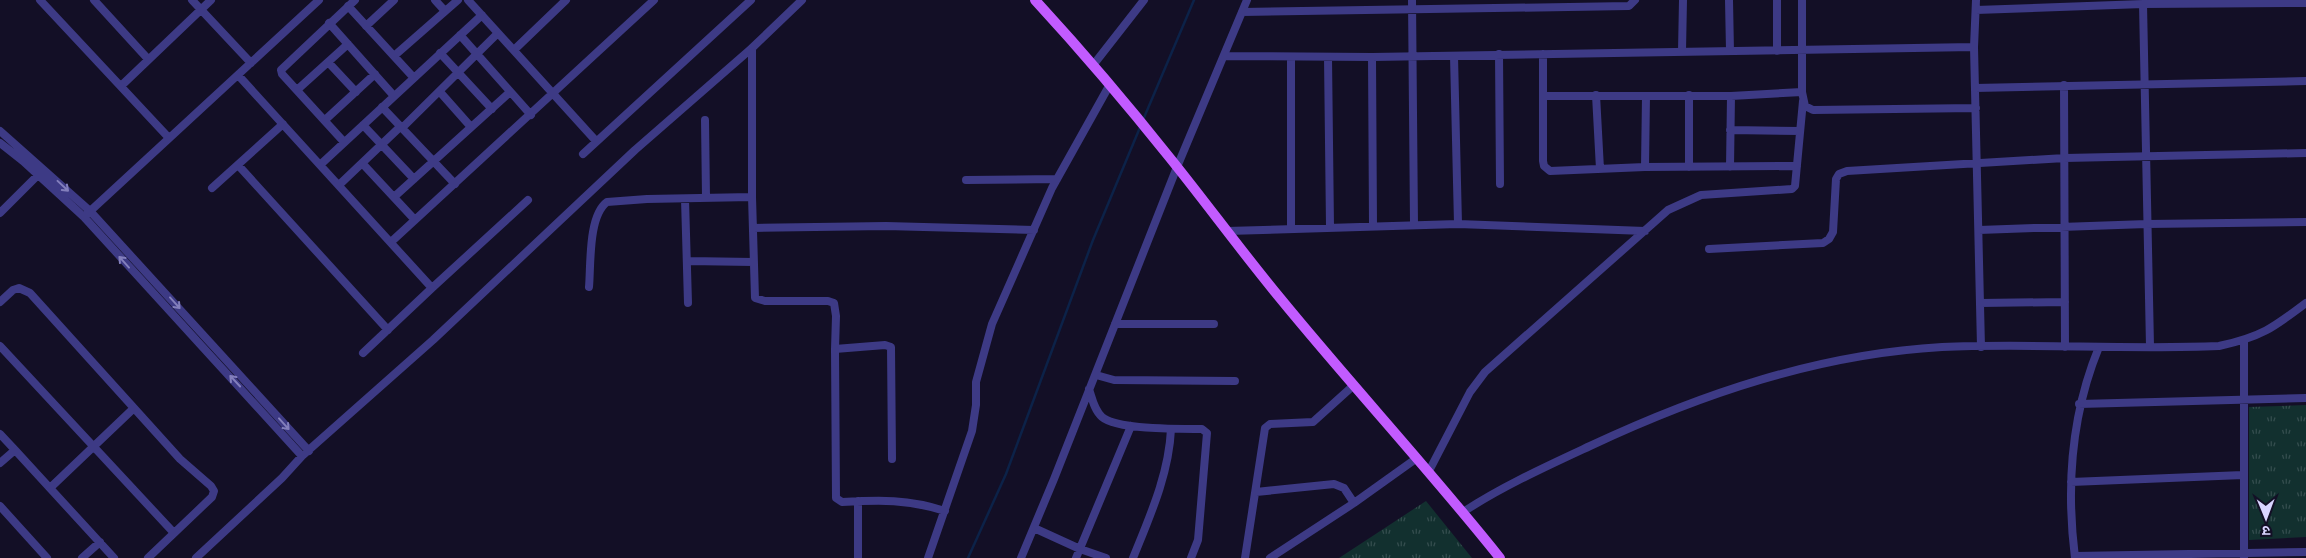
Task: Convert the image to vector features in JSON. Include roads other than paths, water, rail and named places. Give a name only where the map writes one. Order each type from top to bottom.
[{"type":"main road","points":[[1035,0],[1094,64],[1109,86],[1169,157],[1280,298],[1464,512],[1500,558]]},
{"type":"street","points":[[40,0],[169,138]]},
{"type":"street","points":[[94,0],[148,60]]},
{"type":"street","points":[[192,0],[251,63]]},
{"type":"street","points":[[121,86],[211,0]]},
{"type":"street","points":[[84,217],[319,0]]},
{"type":"street","points":[[344,142],[282,74],[282,67],[355,0]]},
{"type":"street","points":[[366,26],[394,0]]},
{"type":"street","points":[[435,0],[446,11]]},
{"type":"street","points":[[394,56],[458,0]]},
{"type":"street","points":[[468,0],[596,141]]},
{"type":"street","points":[[514,50],[566,0]]},
{"type":"street","points":[[391,242],[654,0]]},
{"type":"street","points":[[583,154],[751,0]]},
{"type":"street","points":[[196,558],[302,456],[433,340],[635,150],[752,48],[802,0]]},
{"type":"street","points":[[1094,64],[1144,0]]},
{"type":"street","points":[[1021,558],[1096,375],[1177,167],[1248,0]]},
{"type":"street","points":[[1412,0],[1414,224]]},
{"type":"street","points":[[1242,12],[1629,6],[1635,0]]},
{"type":"street","points":[[1682,51],[1683,0]]},
{"type":"street","points":[[1730,0],[1730,51]]},
{"type":"street","points":[[1777,0],[1777,51]]},
{"type":"street","points":[[1429,471],[1470,392],[1485,372],[1668,210],[1701,195],[1792,189],[1797,183],[1803,101],[1802,0]]},
{"type":"street","points":[[1976,0],[1974,47],[1981,347]]},
{"type":"street","points":[[1976,10],[2169,3],[2306,3]]},
{"type":"street","points":[[2143,4],[2150,346]]},
{"type":"street","points":[[348,6],[414,78]]},
{"type":"street","points":[[320,165],[482,15]]},
{"type":"street","points":[[329,23],[394,96]]},
{"type":"street","points":[[339,185],[459,74],[498,33]]},
{"type":"street","points":[[460,35],[531,114]]},
{"type":"street","points":[[297,90],[348,44]]},
{"type":"street","points":[[1224,56],[1292,58],[1974,47]]},
{"type":"street","points":[[752,48],[754,292],[758,300],[828,301],[834,303],[836,316],[836,498],[842,502],[903,501],[924,504],[945,511]]},
{"type":"street","points":[[440,53],[492,108]]},
{"type":"street","points":[[1499,54],[1500,184]]},
{"type":"street","points":[[1543,54],[1544,166],[1550,171],[1645,167],[1797,166]]},
{"type":"street","points":[[1454,56],[1458,224]]},
{"type":"street","points":[[1328,57],[1330,227]]},
{"type":"street","points":[[1372,57],[1373,226]]},
{"type":"street","points":[[1291,228],[1292,58]]},
{"type":"street","points":[[328,62],[356,92]]},
{"type":"street","points":[[324,120],[375,74]]},
{"type":"street","points":[[238,75],[432,288]]},
{"type":"street","points":[[1975,88],[2306,81]]},
{"type":"street","points":[[2064,85],[2065,347]]},
{"type":"street","points":[[928,558],[972,431],[976,382],[992,324],[1057,179],[1109,86]]},
{"type":"street","points":[[440,92],[471,127]]},
{"type":"street","points":[[394,197],[510,92]]},
{"type":"street","points":[[1544,96],[1731,96],[1802,92]]},
{"type":"street","points":[[1596,95],[1600,169]]},
{"type":"street","points":[[1689,95],[1689,167]]},
{"type":"street","points":[[1645,167],[1646,96]]},
{"type":"street","points":[[1730,167],[1731,96]]},
{"type":"street","points":[[1803,101],[1805,106],[1813,110],[1976,108]]},
{"type":"street","points":[[382,107],[454,184]]},
{"type":"street","points":[[705,120],[706,198]]},
{"type":"street","points":[[212,188],[283,124]]},
{"type":"street","points":[[363,124],[414,179]]},
{"type":"street","points":[[1730,130],[1800,131]]},
{"type":"street","points":[[0,131],[90,211],[309,451]]},
{"type":"street","points":[[0,143],[84,217],[302,456]]},
{"type":"street","points":[[1709,249],[1822,243],[1829,239],[1833,232],[1836,179],[1842,171],[2065,158],[2306,152]]},
{"type":"street","points":[[362,163],[415,220]]},
{"type":"street","points":[[238,165],[388,330]]},
{"type":"street","points":[[0,213],[44,169]]},
{"type":"street","points":[[966,180],[1057,179]]},
{"type":"street","points":[[589,287],[593,233],[601,206],[607,202],[752,197]]},
{"type":"street","points":[[685,199],[688,303]]},
{"type":"street","points":[[363,353],[528,200]]},
{"type":"street","points":[[1979,230],[2147,224],[2306,222]]},
{"type":"street","points":[[1227,231],[1458,224],[1645,231]]},
{"type":"street","points":[[753,228],[886,226],[1034,230]]},
{"type":"street","points":[[688,260],[754,262]]},
{"type":"street","points":[[0,302],[13,290],[19,288],[30,293],[180,459],[212,486],[214,491],[212,497],[148,558]]},
{"type":"street","points":[[1980,303],[2065,302]]},
{"type":"street","points":[[1464,512],[1558,460],[1651,417],[1740,384],[1841,360],[1898,351],[1981,347],[2219,346],[2244,341],[2275,326],[2306,302]]},
{"type":"street","points":[[1115,324],[1214,324]]},
{"type":"street","points":[[2244,341],[2244,556]]},
{"type":"street","points":[[835,349],[885,345],[891,347],[892,459]]},
{"type":"street","points":[[0,346],[174,533]]},
{"type":"street","points":[[2099,347],[2080,404],[2073,438],[2071,482],[2075,557],[2244,556],[2306,552]]},
{"type":"street","points":[[1096,375],[1114,380],[1234,381]]},
{"type":"street","points":[[1245,558],[1264,431],[1267,425],[1313,422],[1354,385]]},
{"type":"street","points":[[1089,389],[1094,406],[1102,417],[1131,426],[1202,429],[1208,436],[1198,540],[1191,558]]},
{"type":"street","points":[[2080,404],[2306,398]]},
{"type":"street","points":[[50,488],[134,408]]},
{"type":"street","points":[[1076,558],[1131,426]]},
{"type":"street","points":[[1133,558],[1158,495],[1172,429]]},
{"type":"street","points":[[0,434],[114,558]]},
{"type":"street","points":[[0,463],[14,450]]},
{"type":"street","points":[[1270,558],[1354,503],[1417,458]]},
{"type":"street","points":[[2071,482],[2243,475]]},
{"type":"street","points":[[1256,492],[1334,484],[1344,488],[1354,503]]},
{"type":"street","points":[[858,501],[858,558]]},
{"type":"street","points":[[0,506],[47,558]]},
{"type":"street","points":[[1034,528],[1080,549],[1106,558]]},
{"type":"street","points":[[82,558],[100,542]]},
{"type":"waterway","points":[[1143,120],[1194,0]]},
{"type":"waterway","points":[[968,558],[1006,474],[1093,240],[1141,125]]}]
